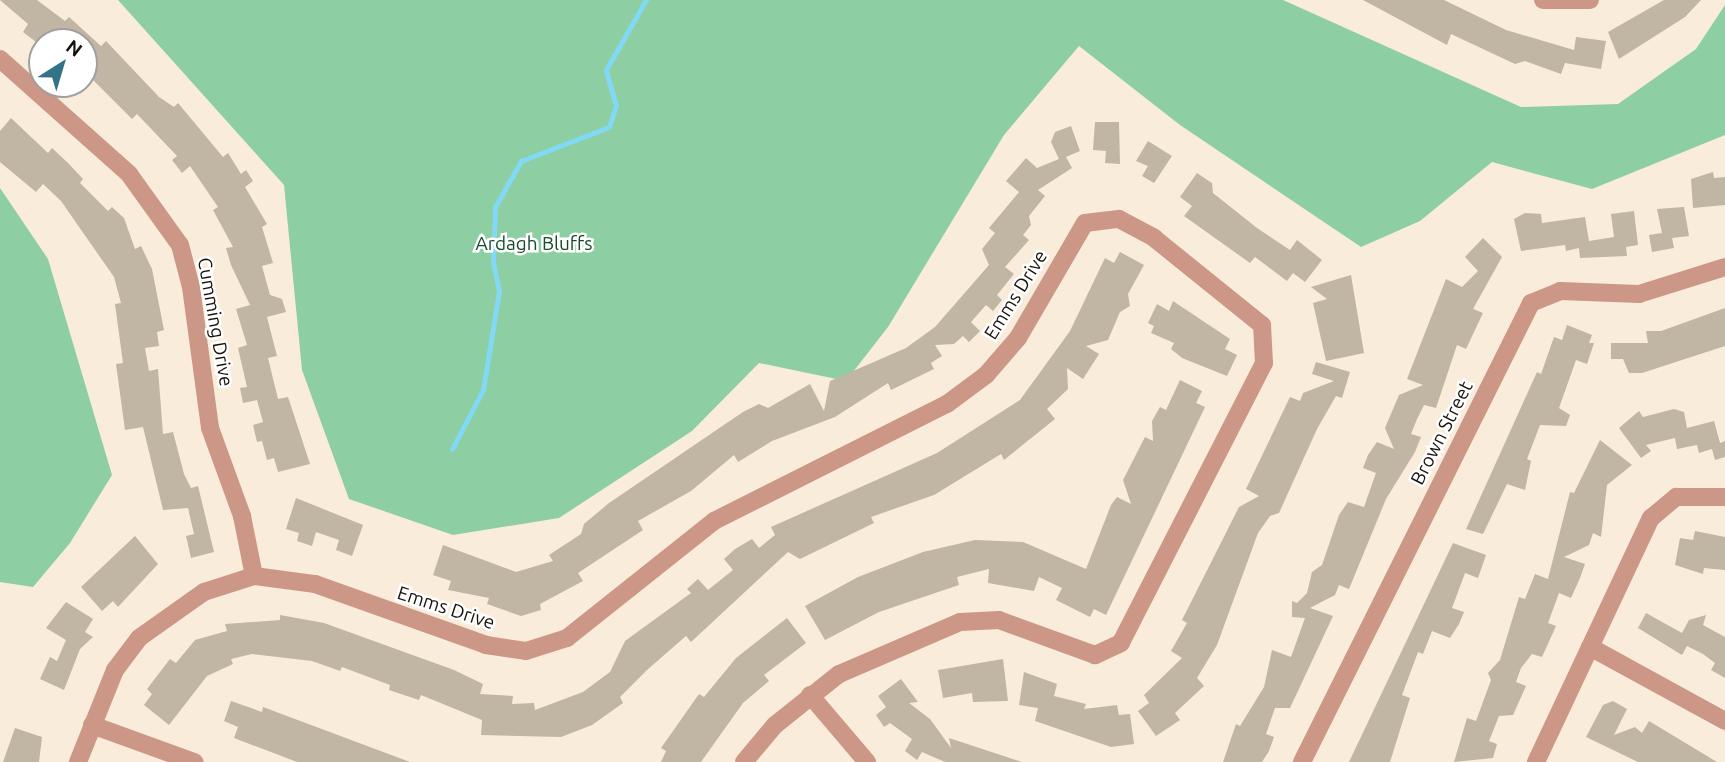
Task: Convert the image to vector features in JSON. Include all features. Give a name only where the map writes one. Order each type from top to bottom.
[{"type":"street","points":[[1543,0],[1590,0]]},
{"type":"street","name":"Cumming Drive","points":[[0,59],[129,174],[180,245],[191,287],[211,428],[242,516],[254,576]]},
{"type":"street","name":"Emms Drive","points":[[79,762],[115,670],[154,623],[204,592],[254,576],[315,584],[485,645],[526,651],[566,638],[714,521],[947,404],[986,375],[1017,338],[1085,223],[1119,219],[1154,238],[1262,325],[1264,363],[1121,643],[1095,655],[999,620],[960,622],[859,663],[810,695],[744,762]]},
{"type":"street","name":"Brown Street","points":[[1302,762],[1531,303],[1560,291],[1639,294],[1725,267]]},
{"type":"street","points":[[1536,762],[1651,519],[1676,496],[1725,496]]},
{"type":"street","points":[[1590,647],[1725,721]]},
{"type":"street","points":[[810,695],[867,762]]},
{"type":"street","points":[[92,725],[194,762]]},
{"type":"green space","name":"Ardagh Bluffs","points":[[118,0],[1283,0],[1521,107],[1618,104],[1696,49],[1725,5],[1725,135],[1592,189],[1492,162],[1420,221],[1361,247],[1180,125],[1079,46],[1004,135],[888,327],[846,381],[759,363],[692,431],[559,518],[453,535],[349,499],[302,370],[284,185]]},
{"type":"green space","points":[[0,188],[48,259],[112,475],[70,543],[33,587],[0,582]]},
{"type":"building","points":[[0,0],[37,0],[65,21],[69,17],[81,28],[28,28],[28,36],[23,32],[28,24]]},
{"type":"building","points":[[1363,0],[1444,0],[1506,30],[1574,50],[1576,37],[1606,41],[1601,69],[1565,63],[1561,74],[1525,61],[1515,64],[1451,34],[1447,45]]},
{"type":"building","points":[[1664,0],[1701,0],[1685,17],[1619,59],[1608,32]]},
{"type":"building","points":[[106,41],[159,97],[174,107],[178,103],[223,157],[228,153],[241,174],[246,170],[253,181],[245,187],[267,224],[262,227],[273,263],[262,266],[270,295],[282,299],[286,312],[267,317],[277,356],[268,358],[278,399],[288,397],[310,464],[278,472],[274,458],[267,460],[262,441],[257,442],[253,425],[263,422],[257,400],[243,403],[240,388],[247,387],[238,348],[247,345],[236,309],[250,305],[226,248],[233,247],[213,210],[218,207],[190,166],[182,173],[172,160],[177,156],[137,114],[132,119],[98,85],[98,43],[101,46]]},
{"type":"building","points":[[11,118],[48,153],[52,148],[68,163],[83,179],[80,183],[108,211],[112,207],[124,218],[135,249],[141,246],[152,269],[164,330],[157,332],[159,346],[145,348],[149,371],[158,369],[163,434],[173,432],[184,474],[191,488],[198,486],[214,552],[191,558],[186,536],[194,534],[188,508],[163,510],[143,427],[125,430],[116,364],[123,363],[115,304],[121,303],[114,277],[61,201],[43,184],[36,192],[0,162],[0,131]]},
{"type":"building","points":[[1095,122],[1119,122],[1120,164],[1105,163],[1106,151],[1093,150]]},
{"type":"building","points":[[1071,126],[1080,151],[1066,157],[1072,168],[1038,190],[1045,196],[1029,216],[1031,225],[1023,235],[1029,240],[1005,267],[1014,274],[997,295],[1002,300],[993,311],[986,305],[971,322],[980,331],[969,342],[963,336],[954,344],[935,345],[942,356],[931,363],[934,369],[891,390],[888,383],[835,417],[772,441],[738,462],[734,455],[691,491],[638,521],[643,530],[578,573],[583,581],[540,604],[541,610],[521,616],[487,604],[489,598],[448,590],[451,581],[433,575],[443,545],[516,572],[553,561],[549,555],[581,534],[584,524],[609,503],[743,412],[759,404],[768,408],[810,384],[824,411],[830,381],[906,348],[935,327],[989,265],[982,249],[995,233],[989,228],[1019,192],[1006,181],[1026,158],[1037,168],[1059,159],[1051,142],[1055,132]]},
{"type":"building","points":[[1148,141],[1172,156],[1154,183],[1142,176],[1148,166],[1136,161]]},
{"type":"building","points":[[1713,172],[1714,178],[1725,177],[1725,205],[1693,208],[1691,179]]},
{"type":"building","points":[[1197,173],[1212,183],[1213,193],[1257,228],[1290,250],[1297,240],[1322,260],[1305,282],[1293,273],[1287,281],[1255,257],[1250,263],[1184,216],[1192,206],[1180,197]]},
{"type":"building","points":[[1684,207],[1689,236],[1672,238],[1674,248],[1652,252],[1649,235],[1662,233],[1657,209]]},
{"type":"building","points":[[1634,211],[1638,245],[1626,247],[1627,256],[1580,258],[1579,248],[1566,251],[1565,245],[1521,251],[1514,219],[1525,213],[1541,214],[1542,223],[1585,217],[1589,241],[1614,237],[1611,214]]},
{"type":"building","points":[[1483,238],[1502,257],[1473,309],[1483,313],[1466,349],[1457,345],[1436,408],[1424,405],[1417,419],[1411,434],[1421,437],[1415,452],[1386,499],[1349,589],[1339,585],[1335,595],[1310,608],[1333,616],[1290,708],[1275,708],[1266,734],[1274,737],[1269,751],[1262,762],[1223,762],[1236,724],[1240,726],[1264,687],[1272,650],[1291,657],[1305,618],[1292,617],[1292,601],[1297,603],[1307,593],[1312,572],[1322,565],[1339,515],[1348,502],[1364,507],[1376,473],[1363,468],[1368,455],[1377,442],[1394,449],[1385,428],[1399,395],[1423,385],[1407,379],[1446,279],[1462,287],[1478,271],[1465,257]]},
{"type":"building","points":[[1120,252],[1144,265],[1128,294],[1130,306],[1120,312],[1108,340],[1086,346],[1099,354],[1083,379],[1067,368],[1068,389],[1047,409],[1055,419],[1004,460],[1001,454],[934,495],[871,517],[874,523],[800,559],[788,552],[691,642],[686,636],[647,670],[620,697],[623,703],[592,725],[561,737],[481,735],[482,720],[421,695],[419,700],[389,690],[390,685],[342,667],[340,671],[312,661],[252,654],[231,659],[233,664],[207,676],[169,725],[144,705],[152,694],[147,689],[170,659],[176,663],[195,640],[227,631],[225,624],[280,620],[280,615],[324,623],[454,670],[483,684],[480,694],[513,696],[512,704],[534,703],[535,710],[583,692],[610,672],[625,641],[691,593],[687,589],[698,579],[708,590],[733,570],[724,559],[735,549],[752,539],[759,548],[775,535],[771,527],[937,453],[1020,400],[1070,331],[1105,258],[1114,263]]},
{"type":"building","points":[[1351,275],[1364,353],[1326,361],[1313,303],[1327,299],[1311,287]]},
{"type":"building","points":[[1173,301],[1230,339],[1225,349],[1237,355],[1227,376],[1182,358],[1171,349],[1174,343],[1151,333],[1154,326],[1148,323],[1157,304],[1169,311]]},
{"type":"building","points":[[1725,308],[1725,346],[1642,373],[1629,373],[1623,359],[1611,359],[1611,343],[1648,343],[1646,331],[1661,331]]},
{"type":"building","points":[[1567,325],[1592,335],[1589,343],[1594,343],[1587,364],[1576,360],[1559,408],[1570,415],[1566,426],[1540,425],[1527,459],[1531,461],[1525,490],[1507,484],[1483,534],[1466,529],[1537,372],[1541,374],[1554,337],[1562,340]]},
{"type":"building","points":[[1316,362],[1350,372],[1342,398],[1336,396],[1317,429],[1279,513],[1270,516],[1258,533],[1217,645],[1197,678],[1204,686],[1175,713],[1180,720],[1156,736],[1138,711],[1149,703],[1144,695],[1182,658],[1171,651],[1187,623],[1182,620],[1239,507],[1259,496],[1246,489],[1290,397],[1300,401],[1303,393],[1334,381],[1312,374]]},
{"type":"building","points":[[1180,380],[1202,391],[1196,403],[1205,407],[1106,615],[1094,609],[1090,617],[1056,600],[1062,588],[1039,577],[1034,591],[988,583],[989,569],[957,577],[959,585],[879,612],[825,640],[805,606],[858,577],[923,552],[975,540],[1023,542],[1086,569],[1111,505],[1117,497],[1131,504],[1123,480],[1145,437],[1153,441],[1152,421],[1160,407],[1166,410]]},
{"type":"building","points":[[1674,409],[1684,412],[1687,428],[1714,421],[1720,443],[1725,441],[1725,457],[1715,460],[1712,449],[1699,453],[1697,445],[1677,449],[1675,438],[1646,445],[1651,451],[1641,458],[1619,428],[1639,411],[1643,417]]},
{"type":"building","points":[[1600,440],[1632,465],[1607,485],[1601,537],[1593,533],[1589,545],[1564,557],[1585,564],[1571,598],[1559,593],[1548,623],[1556,626],[1542,657],[1532,654],[1521,668],[1516,682],[1526,686],[1513,715],[1499,716],[1489,741],[1497,744],[1493,758],[1454,762],[1467,718],[1476,721],[1491,680],[1488,673],[1500,660],[1519,597],[1525,599],[1535,574],[1548,579],[1570,492],[1574,493]]},
{"type":"building","points":[[296,498],[363,525],[352,556],[336,550],[339,540],[316,532],[312,546],[297,541],[299,533],[286,529]]},
{"type":"building","points":[[1695,531],[1725,537],[1725,570],[1704,568],[1703,574],[1675,565],[1680,538],[1693,540]]},
{"type":"building","points":[[135,536],[158,564],[118,607],[113,601],[102,611],[81,587]]},
{"type":"building","points":[[1453,543],[1486,555],[1478,578],[1465,573],[1452,608],[1464,612],[1459,624],[1450,638],[1432,631],[1423,654],[1418,652],[1402,695],[1410,698],[1390,762],[1349,762]]},
{"type":"building","points":[[66,602],[93,619],[85,632],[93,637],[80,649],[64,690],[40,679],[50,657],[57,661],[66,640],[46,628]]},
{"type":"building","points":[[1646,613],[1682,633],[1689,620],[1706,615],[1703,625],[1725,637],[1725,678],[1711,670],[1715,663],[1703,654],[1687,646],[1682,655],[1638,628]]},
{"type":"building","points":[[787,618],[806,643],[764,675],[769,681],[743,703],[701,762],[661,762],[666,751],[661,748],[699,694],[704,697],[736,658]]},
{"type":"building","points":[[1003,659],[1008,701],[973,702],[972,693],[943,698],[938,670]]},
{"type":"building","points":[[1024,672],[1057,684],[1054,696],[1086,704],[1084,709],[1117,705],[1119,715],[1130,714],[1134,744],[1111,747],[1035,721],[1038,708],[1019,705]]},
{"type":"building","points":[[901,679],[918,702],[909,703],[930,719],[951,748],[949,738],[1022,762],[945,762],[922,752],[917,760],[905,751],[912,739],[890,723],[884,727],[876,715],[886,707],[878,696]]},
{"type":"building","points":[[231,701],[262,712],[263,707],[410,762],[297,762],[234,738],[238,727],[224,721]]},
{"type":"building","points":[[1613,701],[1627,709],[1614,735],[1635,727],[1642,733],[1649,721],[1717,762],[1638,762],[1586,737],[1603,705]]},
{"type":"building","points":[[15,728],[42,737],[39,762],[3,762]]},
{"type":"waterway","points":[[452,449],[483,390],[499,291],[493,262],[495,207],[521,161],[609,127],[616,106],[606,70],[646,0]]}]
